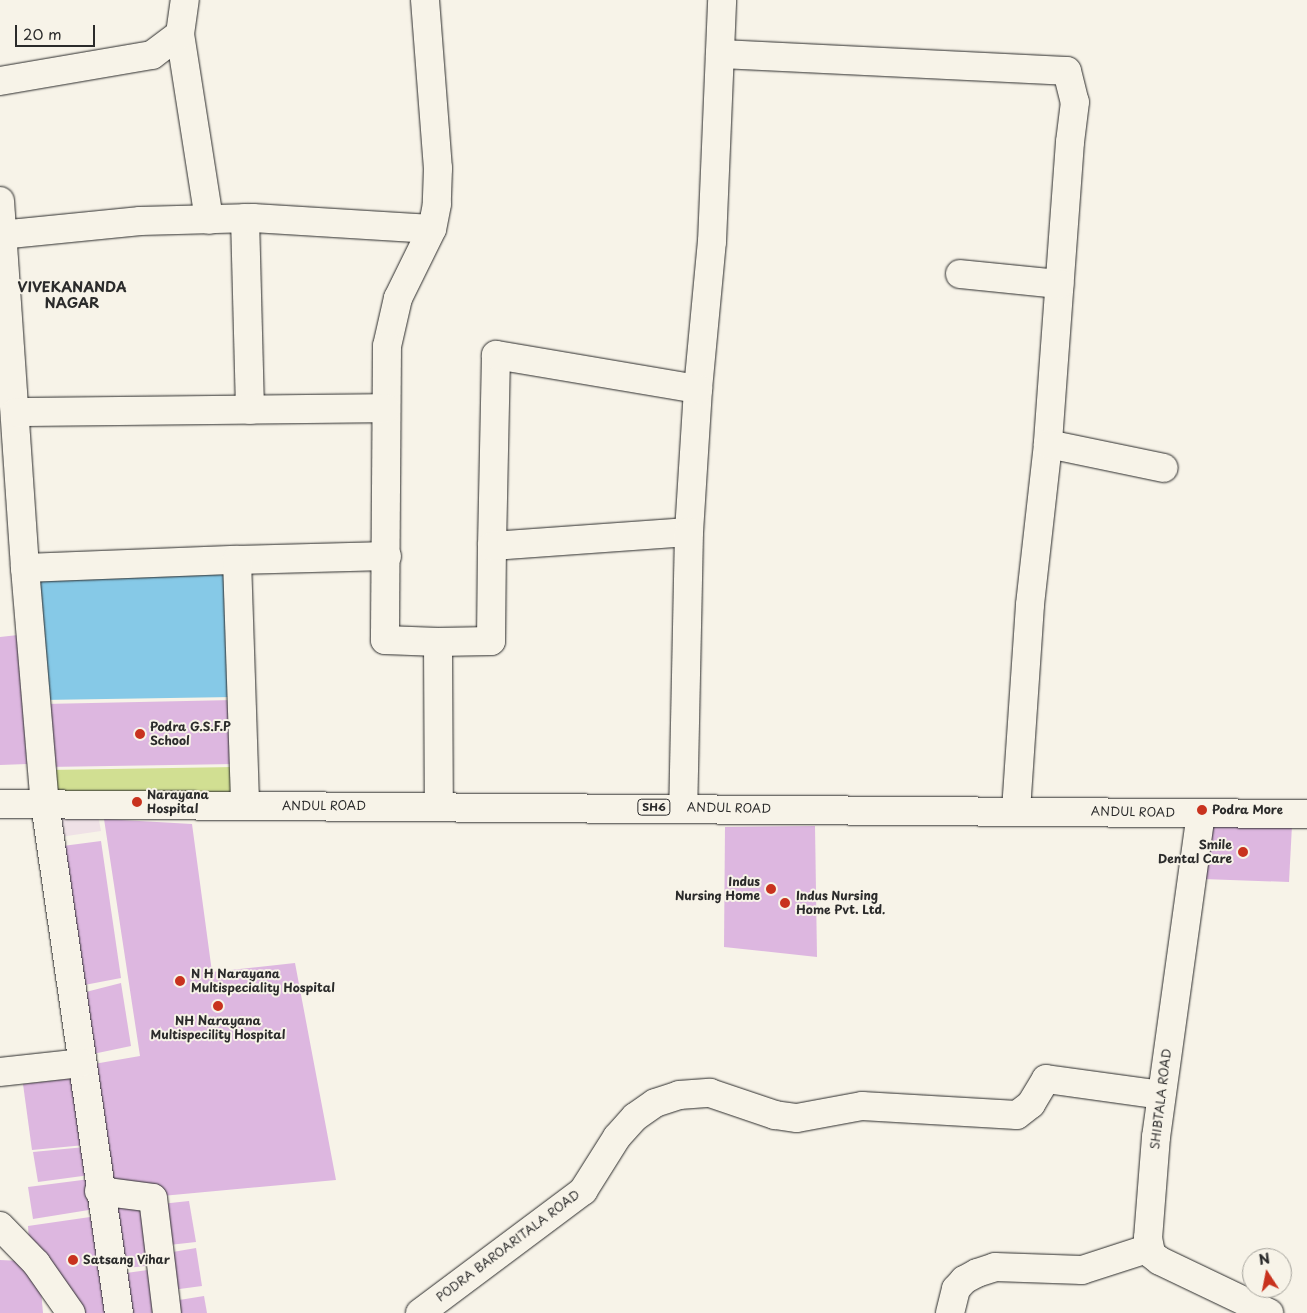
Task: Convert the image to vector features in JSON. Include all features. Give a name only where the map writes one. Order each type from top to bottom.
[{"type":"street","points":[[185,0],[180,34],[209,220]]},
{"type":"street","points":[[425,0],[438,168],[432,229],[398,298],[387,346],[385,640],[491,641],[496,355],[698,389]]},
{"type":"street","points":[[683,808],[689,532],[698,389],[712,242],[722,0]]},
{"type":"street","points":[[0,80],[152,56],[180,34]]},
{"type":"street","points":[[720,54],[1067,71],[1075,102],[1059,284],[1048,444],[1030,605],[1016,811]]},
{"type":"street","points":[[0,201],[7,371],[16,412],[25,568],[45,804],[99,1191],[119,1313]]},
{"type":"street","points":[[2,234],[140,221],[245,218],[432,229]]},
{"type":"street","points":[[245,218],[250,410]]},
{"type":"street","points":[[960,274],[1059,284]]},
{"type":"street","points":[[16,412],[386,408]]},
{"type":"street","points":[[1048,444],[1164,468]]},
{"type":"street","points":[[492,546],[689,532]]},
{"type":"street","points":[[25,568],[387,556]]},
{"type":"street","points":[[238,560],[245,805]]},
{"type":"street","points":[[438,642],[439,806]]},
{"type":"street","name":"ANDUL ROAD","points":[[0,804],[1307,814]]},
{"type":"street","name":"SHIBTALA ROAD","points":[[1150,1248],[1148,1238],[1161,1095],[1201,813]]},
{"type":"street","points":[[0,1072],[81,1064]]},
{"type":"street","name":"PODRA BAROARITALA ROAD","points":[[420,1313],[583,1190],[617,1137],[635,1117],[655,1103],[680,1094],[710,1093],[767,1113],[797,1118],[862,1106],[1017,1115],[1031,1104],[1046,1079],[1161,1095]]},
{"type":"street","points":[[99,1191],[153,1198],[167,1313]]},
{"type":"street","points":[[0,1226],[36,1263],[71,1313]]},
{"type":"street","points":[[950,1313],[960,1284],[995,1267],[1082,1270],[1150,1248],[1151,1254],[1160,1261],[1269,1313]]},
{"type":"shaded area","points":[[48,810],[97,810],[101,831],[53,838]]},
{"type":"green space","points":[[235,767],[236,798],[49,797],[48,770]]},
{"type":"water","points":[[231,570],[234,697],[42,700],[36,580]]},
{"type":"building","points":[[18,635],[27,764],[0,765],[0,637]]},
{"type":"building","name":"Podra G.S.F.P School","points":[[234,700],[235,764],[47,767],[44,704]]},
{"type":"building","name":"NH Narayana Multispecility Hospital","points":[[104,819],[192,824],[212,972],[295,963],[336,1180],[162,1196],[106,1187],[88,1065],[140,1056]]},
{"type":"building","points":[[1208,824],[1292,825],[1289,882],[1203,879]]},
{"type":"building","name":"Indus Nursing Home","points":[[815,826],[817,957],[724,947],[725,827]]},
{"type":"building","points":[[101,841],[121,978],[74,987],[55,847]]},
{"type":"building","points":[[121,983],[131,1046],[88,1055],[78,994]]},
{"type":"building","points":[[75,1078],[85,1145],[32,1150],[23,1084]]},
{"type":"building","points":[[85,1147],[90,1175],[38,1182],[33,1152]]},
{"type":"building","points":[[90,1179],[95,1209],[33,1219],[28,1187]]},
{"type":"building","points":[[106,1196],[146,1203],[154,1265],[118,1269]]},
{"type":"building","points":[[189,1201],[196,1242],[169,1245],[161,1204]]},
{"type":"building","points":[[97,1216],[114,1313],[78,1313],[29,1243],[28,1226]]},
{"type":"building","points":[[196,1248],[202,1286],[172,1290],[167,1253]]},
{"type":"building","points":[[0,1260],[21,1261],[41,1290],[43,1313],[0,1313]]},
{"type":"building","points":[[155,1269],[160,1313],[125,1313],[119,1274]]},
{"type":"building","points":[[204,1296],[207,1313],[175,1313],[173,1301]]},
{"type":"place","name":"Podra G.S.F.P School","points":[[140,734]]},
{"type":"place","name":"Narayana Hospital","points":[[137,802]]},
{"type":"place","name":"Podra More","points":[[1202,810]]},
{"type":"place","name":"Smile Dental Care","points":[[1243,852]]},
{"type":"place","name":"Indus Nursing Home","points":[[771,889]]},
{"type":"place","name":"Indus Nursing Home Pvt. Ltd.","points":[[785,903]]},
{"type":"place","name":"N H Narayana Multispeciality Hospital","points":[[180,981]]},
{"type":"place","name":"NH Narayana Multispecility Hospital","points":[[218,1006]]},
{"type":"place","name":"Satsang Vihar","points":[[73,1260]]},
{"type":"district","name":"VIVEKANANDA NAGAR","points":[[72,296]]}]
